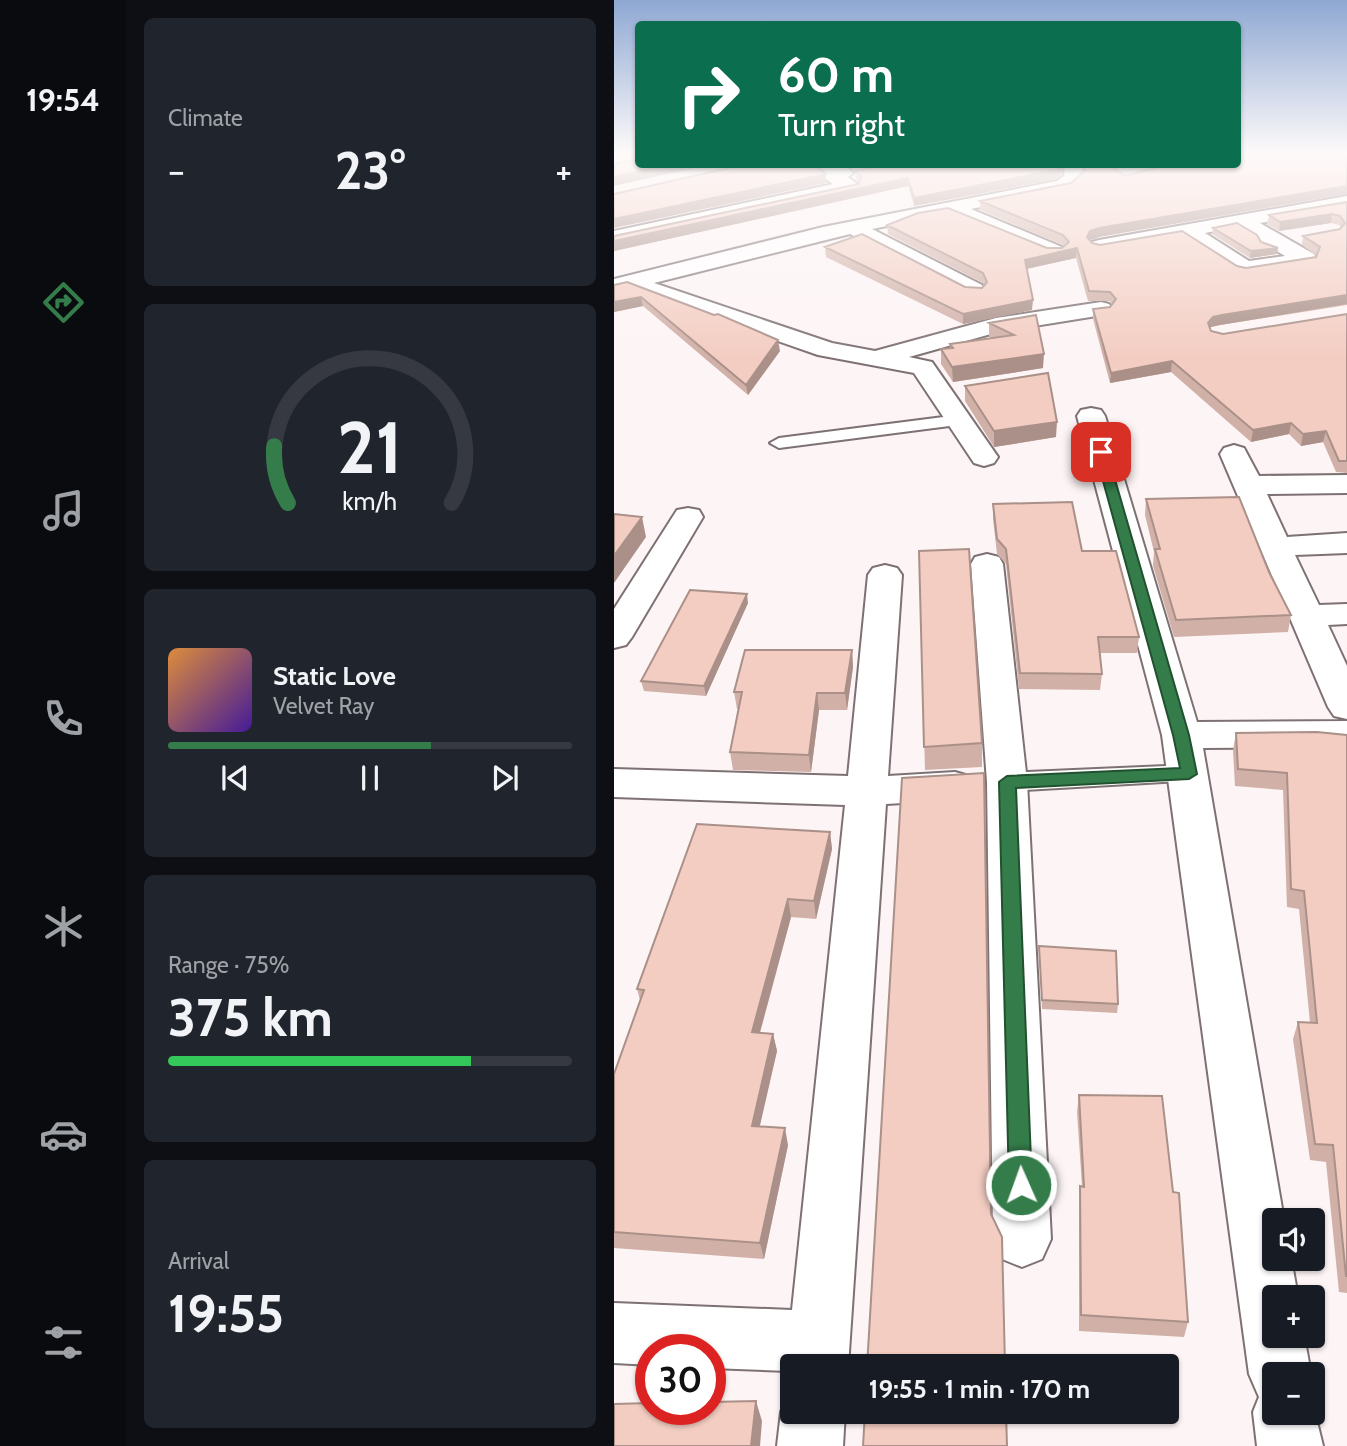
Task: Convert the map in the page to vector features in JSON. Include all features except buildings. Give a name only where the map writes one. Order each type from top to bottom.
[{"type":"street","points":[[614,237],[681,222]]},
{"type":"street","points":[[623,284],[874,222]]},
{"type":"street","points":[[988,222],[1055,251]]},
{"type":"street","points":[[1099,246],[1226,222]]},
{"type":"street","points":[[1185,230],[1245,268],[1306,259],[1243,222]]},
{"type":"street","points":[[1217,250],[1312,232],[1303,222]]},
{"type":"street","points":[[853,227],[974,290]]},
{"type":"street","points":[[623,284],[827,350],[923,367],[984,457]]},
{"type":"street","points":[[872,359],[996,325],[1101,309]]},
{"type":"street","points":[[941,394],[969,390]]},
{"type":"street","points":[[1091,416],[1185,754],[1278,1362]]},
{"type":"street","points":[[1234,454],[1347,707]]},
{"type":"street","points":[[1248,485],[1347,484]]},
{"type":"street","points":[[614,637],[688,517]]},
{"type":"street","points":[[1275,547],[1347,542]]},
{"type":"street","points":[[987,564],[1007,782],[1022,1239]]},
{"type":"street","points":[[818,1354],[885,575]]},
{"type":"street","points":[[1306,616],[1347,614]]},
{"type":"street","points":[[1185,754],[1347,734]]},
{"type":"street","points":[[614,783],[867,792],[1007,782]]},
{"type":"street","points":[[614,1334],[808,1354]]},
{"type":"street","points":[[810,1446],[812,1424]]},
{"type":"street","points":[[1287,1425],[1290,1446]]},
{"type":"lane","points":[[779,443],[959,420]]},
{"type":"lane","points":[[1007,782],[1185,754]]},
{"type":"route","points":[[1021,1185],[1007,782],[1189,774],[1181,735],[1101,452]]}]
